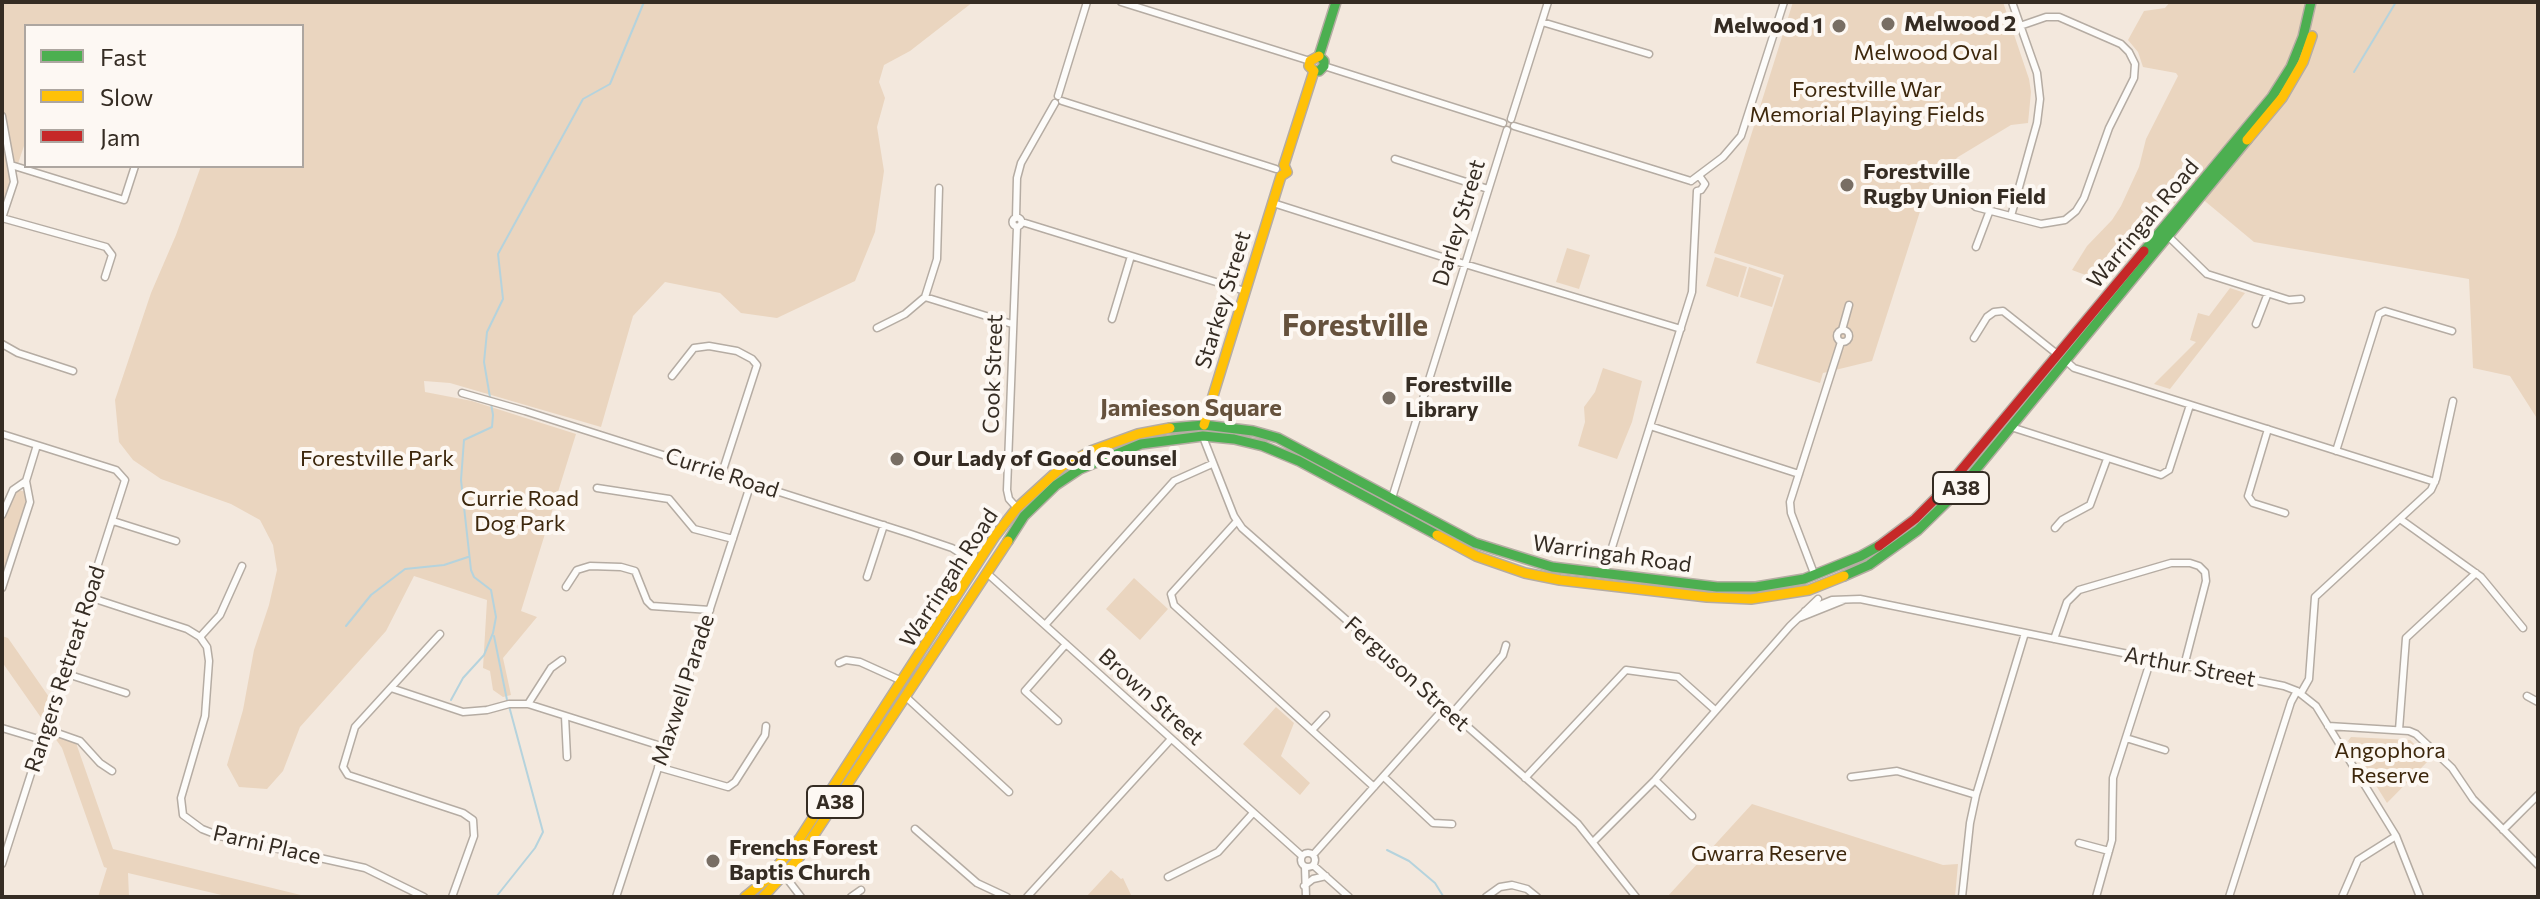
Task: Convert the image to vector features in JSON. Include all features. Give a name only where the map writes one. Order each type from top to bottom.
[{"type":"main road","points":[[1314,58],[1324,61],[1319,71],[1309,66],[1336,2]]},
{"type":"main road","name":"Warringah Road","points":[[2164,233],[2282,82],[2303,37],[2311,2]]},
{"type":"main road","name":"Warringah Road","points":[[763,897],[785,876],[904,689],[977,564],[1020,512],[1063,466],[1091,451],[1152,431],[1189,424],[1253,431],[1278,438],[1475,543],[1552,567],[1736,587],[1816,581],[1861,556],[1915,519],[1948,486],[2288,89],[2307,50],[2319,2]]},
{"type":"main road","name":"Starkey Street","points":[[1203,436],[1273,203],[1280,170],[1314,71]]},
{"type":"main road","name":"Warringah Road","points":[[745,897],[779,865],[808,826],[985,572],[1020,512],[1056,485],[1102,458],[1155,441],[1203,436],[1247,441],[1287,455],[1476,556],[1507,568],[1551,578],[1732,598],[1771,597],[1869,565],[1918,530],[1959,490],[2061,357]]},
{"type":"main road","name":"Darley Street","points":[[1388,509],[1392,498]]},
{"type":"main road","name":"Brown Street","points":[[977,564],[985,572]]},
{"type":"main road","points":[[779,865],[785,876]]},
{"type":"street","name":"Cook Street","points":[[1020,512],[1009,499],[1007,490],[1018,222],[1017,178],[1021,163],[1059,100],[1087,2]]},
{"type":"street","points":[[1121,2],[1314,58]]},
{"type":"street","name":"Darley Street","points":[[1392,498],[1548,2]]},
{"type":"street","points":[[1691,181],[1723,157],[1741,136],[1784,2]]},
{"type":"street","points":[[2011,216],[2037,123],[2040,99],[2037,73],[2012,2]]},
{"type":"street","points":[[1970,202],[2041,224],[2065,220],[2076,211],[2084,198],[2109,128],[2134,78],[2135,64],[2121,44],[2059,17],[2046,17],[2020,26]]},
{"type":"street","points":[[1542,22],[1649,54]]},
{"type":"street","points":[[1324,66],[1691,181]]},
{"type":"street","points":[[1059,100],[1280,170]]},
{"type":"street","points":[[2,116],[14,182],[2,218],[106,247],[112,255],[105,277]]},
{"type":"street","points":[[1395,159],[1488,189]]},
{"type":"street","points":[[11,165],[124,200],[134,168]]},
{"type":"street","points":[[1697,191],[1705,184],[1700,177]]},
{"type":"street","points":[[1691,181],[1691,188],[1697,191]]},
{"type":"street","points":[[877,328],[905,314],[925,297],[937,259],[939,188]]},
{"type":"street","points":[[1604,573],[1693,287],[1697,191]]},
{"type":"street","points":[[1273,203],[1681,329]]},
{"type":"street","points":[[1976,247],[1990,210]]},
{"type":"street","points":[[1018,222],[1245,291]]},
{"type":"street","points":[[2164,233],[2207,274],[2289,300],[2301,299]]},
{"type":"street","points":[[1112,319],[1131,256]]},
{"type":"street","points":[[2256,324],[2268,293]]},
{"type":"street","points":[[925,297],[1012,324]]},
{"type":"street","points":[[1822,604],[1790,508],[1841,342],[1837,336],[1842,330],[1849,305]]},
{"type":"street","points":[[1974,338],[1987,317],[2003,311],[2074,368],[2435,482]]},
{"type":"street","points":[[2336,451],[2379,314],[2385,311],[2452,331]]},
{"type":"street","points":[[2,344],[18,353],[73,371]]},
{"type":"street","points":[[672,376],[694,348],[709,346],[737,351],[757,365],[722,473]]},
{"type":"street","name":"Currie Road","points":[[462,393],[884,525],[944,545],[977,564]]},
{"type":"street","points":[[2229,897],[2291,702],[2309,679],[2315,597],[2431,490],[2453,401]]},
{"type":"street","points":[[2010,427],[2161,475],[2169,470],[2190,405]]},
{"type":"street","points":[[1650,426],[1799,474]]},
{"type":"street","points":[[2268,429],[2248,496],[2253,503],[2285,513]]},
{"type":"street","points":[[2,434],[37,445],[26,481],[30,502],[2,588]]},
{"type":"street","name":"Ferguson Street","points":[[1203,436],[1237,521],[1578,824],[1636,897]]},
{"type":"street","name":"Rangers Retreat Road","points":[[2,864],[125,480],[122,474],[37,445]]},
{"type":"street","points":[[2055,528],[2062,520],[2090,505],[2107,459]]},
{"type":"street","points":[[1045,625],[1174,481],[1212,464]]},
{"type":"street","points":[[2,515],[13,490],[26,481]]},
{"type":"street","name":"Maxwell Parade","points":[[616,897],[751,483]]},
{"type":"street","points":[[597,488],[669,499],[694,529],[733,539]]},
{"type":"street","points":[[2400,519],[2476,573],[2523,628]]},
{"type":"street","points":[[113,521],[176,541]]},
{"type":"street","points":[[1237,521],[1171,594],[1174,605],[1374,787]]},
{"type":"street","points":[[867,577],[884,525]]},
{"type":"street","points":[[2054,639],[2067,602],[2079,590],[2171,563],[2190,563],[2205,572],[2206,581],[2184,666]]},
{"type":"street","points":[[89,597],[175,624],[200,637],[220,615],[242,566]]},
{"type":"street","points":[[566,587],[577,570],[590,566],[621,567],[635,571],[652,606],[710,610]]},
{"type":"street","name":"Brown Street","points":[[985,572],[1302,856]]},
{"type":"street","points":[[2399,730],[2406,638],[2476,573]]},
{"type":"street","points":[[1593,842],[1655,780],[1805,611],[1832,600],[1816,581]]},
{"type":"street","name":"Arthur Street","points":[[1832,600],[1860,599],[2284,686],[2299,692]]},
{"type":"street","name":"Arthur Street","points":[[1822,604],[1845,600]]},
{"type":"street","points":[[1799,618],[1822,604]]},
{"type":"street","points":[[1962,897],[1976,795],[2025,633]]},
{"type":"street","points":[[440,634],[355,727],[343,762],[344,772],[463,813],[473,820],[474,836],[452,897]]},
{"type":"street","name":"Parni Place","points":[[200,637],[207,647],[209,661],[205,716],[181,798],[183,815],[202,829],[220,836],[365,868],[424,897]]},
{"type":"street","points":[[1058,721],[1025,691],[1066,644]]},
{"type":"street","points":[[1313,855],[1439,714],[1456,709],[1503,655],[1506,645]]},
{"type":"street","points":[[2096,897],[2112,840],[2113,778],[2151,659]]},
{"type":"street","points":[[528,704],[551,668],[562,660]]},
{"type":"street","points":[[839,663],[846,660],[860,662],[904,689],[1009,792]]},
{"type":"street","points":[[1525,778],[1626,670],[1678,677],[1715,710]]},
{"type":"street","points":[[64,673],[126,693]]},
{"type":"street","points":[[391,688],[463,712],[528,704],[664,747]]},
{"type":"street","points":[[2299,692],[2312,700],[2396,836],[2420,897]]},
{"type":"street","points":[[2527,696],[2538,702]]},
{"type":"street","points":[[1312,730],[1326,715]]},
{"type":"street","points":[[565,716],[567,757]]},
{"type":"street","points":[[658,767],[728,787],[735,782],[765,735],[766,726]]},
{"type":"street","points":[[2328,726],[2409,731],[2428,744],[2452,768],[2473,799],[2538,865]]},
{"type":"street","points":[[2,728],[42,740]]},
{"type":"street","points":[[46,729],[80,741],[112,771]]},
{"type":"street","points":[[2126,738],[2165,750]]},
{"type":"street","points":[[1027,897],[1171,739]]},
{"type":"street","points":[[1851,777],[1897,771],[1976,795]]},
{"type":"street","points":[[1384,777],[1433,823],[1452,824]]},
{"type":"street","points":[[1655,780],[1692,816]]},
{"type":"street","points":[[2503,830],[2538,795]]},
{"type":"street","points":[[1168,877],[1218,852],[1253,813]]},
{"type":"street","points":[[915,829],[977,883],[1007,897]]},
{"type":"street","points":[[2342,897],[2358,860],[2396,836]]},
{"type":"street","points":[[2079,843],[2109,851]]},
{"type":"street","points":[[1313,855],[1308,853],[1302,856],[1301,863],[1326,876],[1349,897]]},
{"type":"street","points":[[1306,897],[1304,886],[1309,866],[1315,861],[1313,855]]},
{"type":"street","points":[[785,876],[801,897]]},
{"type":"street","points":[[1304,886],[1313,879],[1326,876]]},
{"type":"street","points":[[1486,897],[1500,887],[1512,885],[1527,889],[1537,897]]},
{"type":"street","points":[[851,897],[861,890]]},
{"type":"green space","points":[[2,2],[973,2],[910,51],[884,65],[879,82],[885,98],[877,127],[884,171],[875,232],[855,281],[777,318],[741,313],[720,293],[665,282],[633,316],[601,427],[450,383],[424,381],[425,392],[472,401],[576,434],[521,611],[537,617],[503,658],[511,695],[503,697],[493,690],[490,671],[483,668],[487,600],[414,576],[386,631],[300,727],[283,771],[267,789],[239,787],[227,765],[243,710],[254,650],[277,570],[273,545],[260,520],[231,504],[161,479],[133,460],[119,442],[115,400],[151,293],[200,168],[304,168],[304,24],[24,24],[24,146],[2,211]]},
{"type":"green space","name":"Forestville War Memorial Playing Fields","points":[[1793,2],[2003,2],[2031,92],[2028,123],[2011,125],[1958,157],[1939,175],[1924,199],[1872,361],[1823,373],[1820,383],[1756,363],[1784,275],[1714,253]]},
{"type":"green space","points":[[2170,2],[2538,2],[2538,420],[2510,376],[2473,368],[2469,279],[2254,242],[2188,187],[2107,283],[2072,270],[2087,246],[2121,206],[2139,167],[2146,139],[2178,76],[2176,73],[2143,67],[2138,52],[2128,40],[2144,11],[2165,8]]},
{"type":"green space","points":[[1567,248],[1590,255],[1579,289],[1556,282]]},
{"type":"green space","points":[[1715,257],[1747,267],[1738,297],[1706,286]]},
{"type":"green space","points":[[1749,267],[1781,278],[1772,307],[1740,297]]},
{"type":"green space","points":[[2230,288],[2245,293],[2170,389],[2154,384],[2196,342],[2190,340],[2198,313],[2209,316]]},
{"type":"green space","points":[[1603,368],[1642,381],[1632,422],[1617,459],[1578,446],[1585,422],[1584,407],[1595,392]]},
{"type":"green space","points":[[18,490],[26,492],[28,503],[2,583],[2,523],[11,497]]},
{"type":"green space","points":[[1134,578],[1168,609],[1140,640],[1106,609]]},
{"type":"green space","points":[[2,636],[8,638],[49,697],[42,719],[2,662]]},
{"type":"green space","points":[[1276,707],[1294,723],[1281,756],[1310,783],[1300,795],[1243,744]]},
{"type":"green space","points":[[50,731],[75,740],[113,849],[309,897],[230,897],[128,873],[129,897],[98,897],[107,868],[104,867],[62,748]]},
{"type":"green space","name":"Angophora Reserve","points":[[2351,737],[2410,740],[2430,759],[2387,803],[2348,741]]},
{"type":"green space","name":"Gwarra Reserve","points":[[1752,804],[1943,865],[1958,864],[1955,897],[1667,897]]},
{"type":"green space","points":[[1111,870],[1123,878],[1132,897],[1086,897]]},
{"type":"waterway","points":[[451,700],[463,678],[484,655],[496,617],[491,590],[474,577],[471,570],[461,480],[464,440],[492,427],[493,415],[484,362],[487,332],[503,299],[498,254],[583,99],[610,84],[644,2]]},
{"type":"waterway","points":[[2354,72],[2396,2]]},
{"type":"waterway","points":[[346,626],[371,595],[405,569],[444,565],[468,557]]},
{"type":"waterway","points":[[494,636],[507,700]]},
{"type":"waterway","points":[[496,897],[535,848],[543,832],[509,706]]},
{"type":"waterway","points":[[1387,850],[1409,861],[1435,883],[1443,896]]},
{"type":"traffic: fast","points":[[1319,56],[1336,2]]},
{"type":"traffic: fast","points":[[2144,251],[2272,97],[2291,67],[2303,37],[2311,2]]},
{"type":"traffic: fast","points":[[1314,71],[1324,66],[1319,56]]},
{"type":"traffic: fast","points":[[1844,576],[1869,565],[1918,530],[1959,490],[2247,140]]},
{"type":"traffic: fast","points":[[1170,428],[1204,425],[1253,431],[1278,438],[1475,543],[1552,567],[1717,587],[1756,587],[1804,579],[1879,546]]},
{"type":"traffic: fast","points":[[1008,541],[1024,516],[1056,485],[1080,469],[1141,444],[1203,436],[1263,446],[1299,461],[1437,535]]},
{"type":"traffic: slow","points":[[2247,140],[2282,98],[2303,62],[2312,36]]},
{"type":"traffic: slow","points":[[1314,71],[1309,66],[1310,61],[1319,56]]},
{"type":"traffic: slow","points":[[1204,425],[1281,176],[1287,172],[1284,165],[1314,71]]},
{"type":"traffic: slow","points":[[745,897],[767,879],[800,838],[995,536],[1017,508],[1063,466],[1091,451],[1138,434],[1170,428]]},
{"type":"traffic: slow","points":[[1437,535],[1476,556],[1525,573],[1707,597],[1751,599],[1809,590],[1844,576]]},
{"type":"traffic: slow","points":[[763,897],[798,859],[1008,541]]},
{"type":"traffic: jam","points":[[1879,546],[1915,519],[1948,486],[2144,251]]},
{"type":"place","name":"Melwood 2","points":[[1888,24]]},
{"type":"place","name":"Melwood 1","points":[[1839,26]]},
{"type":"place","name":"Forestville Rugby Union Field","points":[[1847,185]]},
{"type":"place","name":"Forestville Library","points":[[1389,398]]},
{"type":"place","name":"Our Lady of Good Counsel","points":[[897,459]]},
{"type":"place","name":"Frenchs Forest Baptis Church","points":[[713,861]]},
{"type":"district","name":"Forestville","points":[[1355,326]]},
{"type":"district","name":"Jamieson Square","points":[[1191,408]]},
{"type":"park label","name":"Melwood Oval","points":[[1926,53]]},
{"type":"park label","name":"Forestville Park","points":[[377,459]]},
{"type":"park label","name":"Currie Road Dog Park","points":[[520,512]]}]
